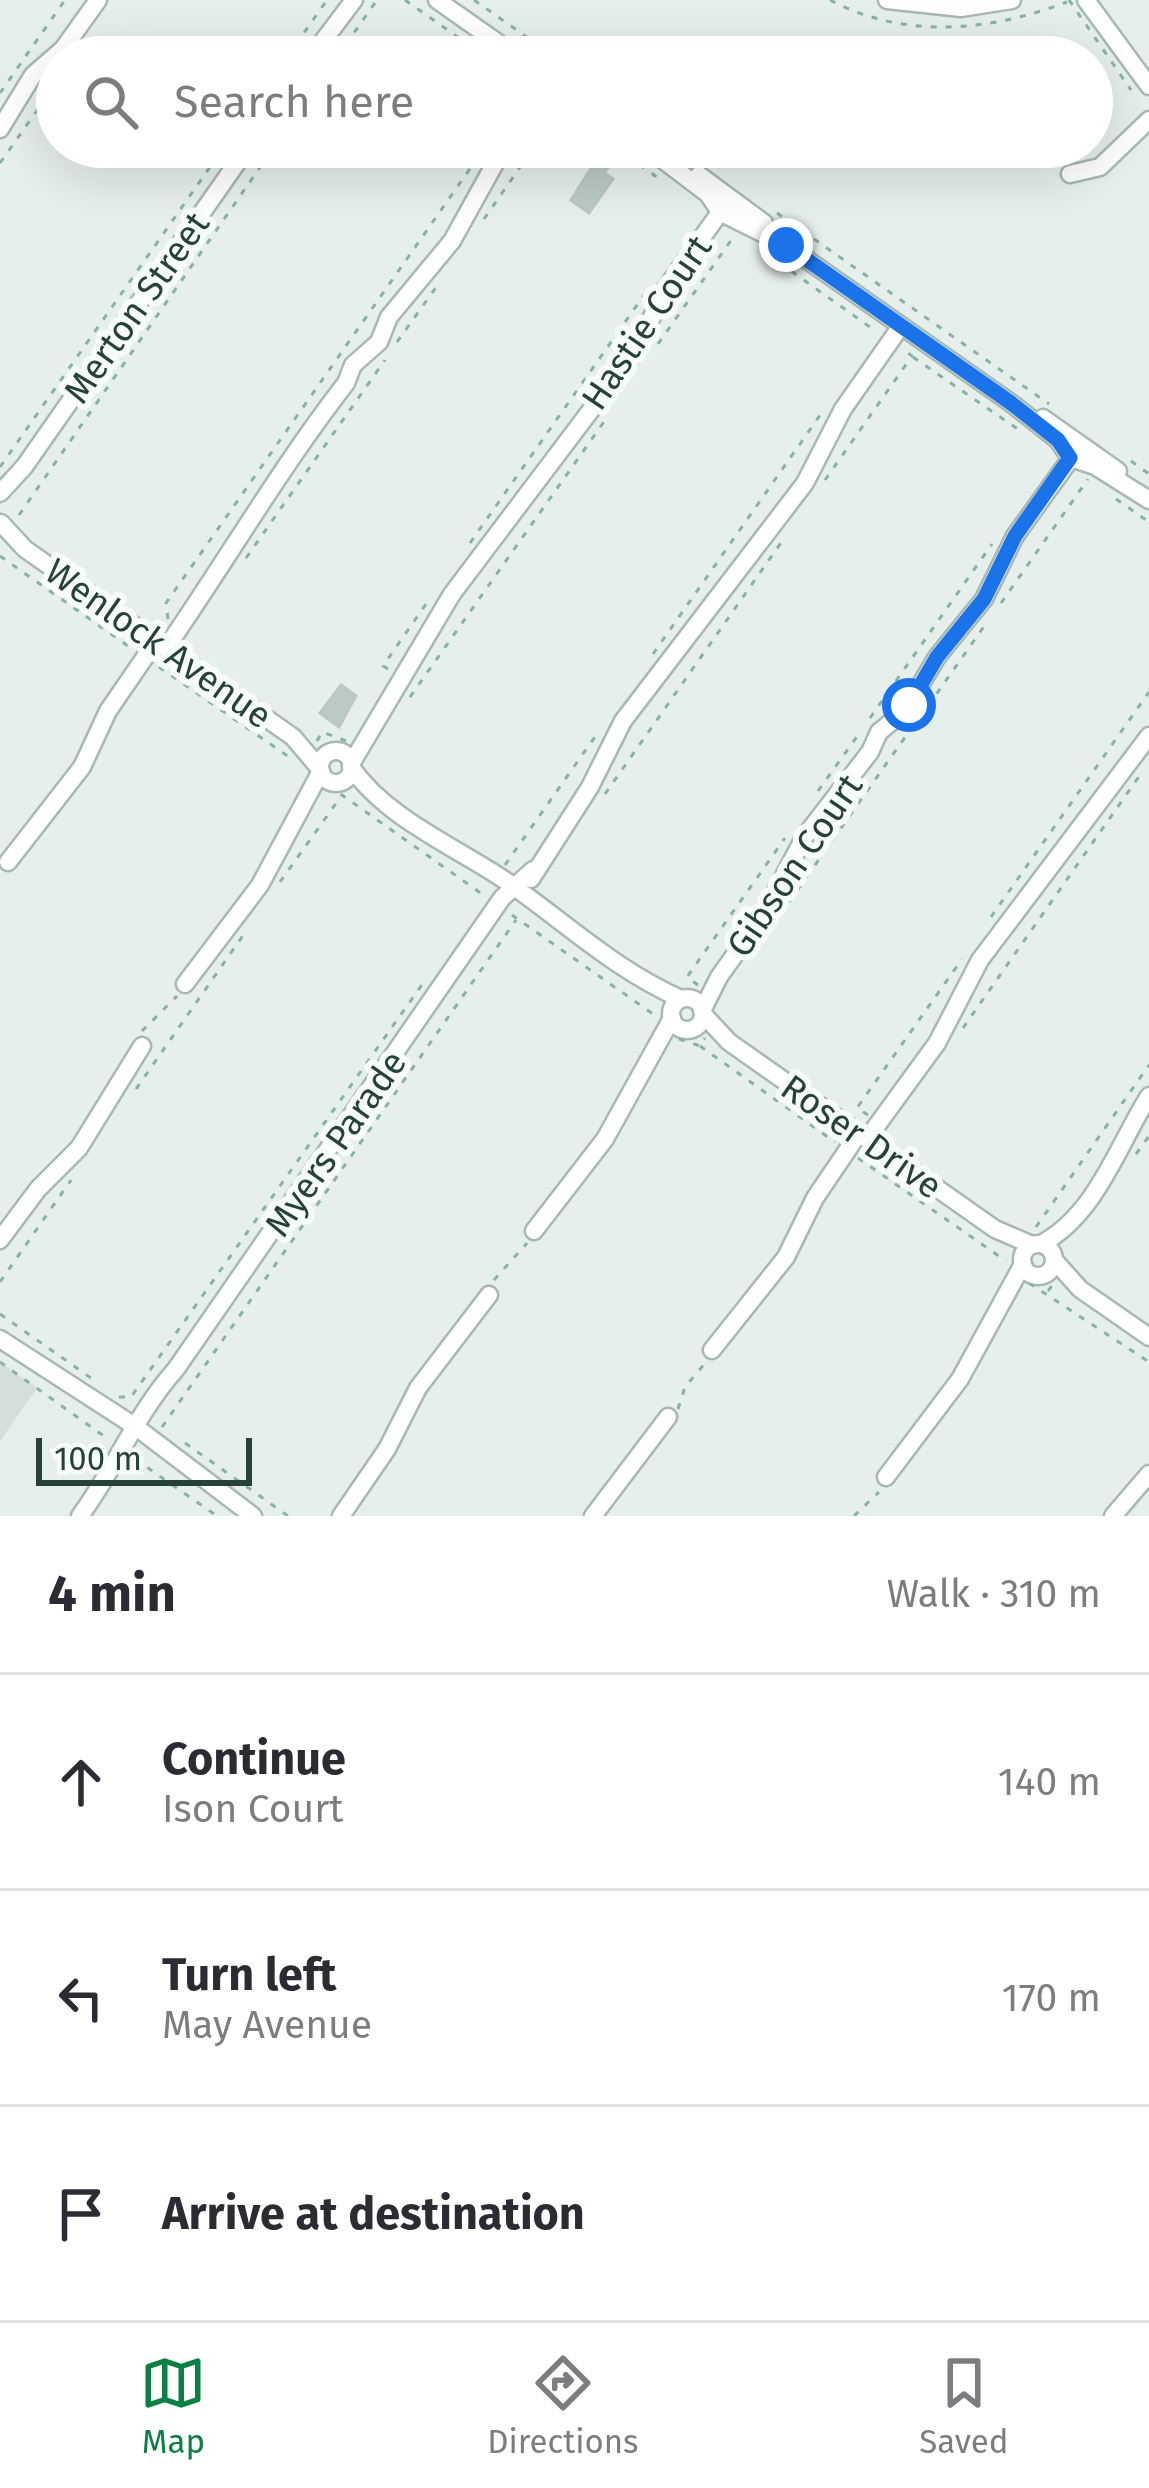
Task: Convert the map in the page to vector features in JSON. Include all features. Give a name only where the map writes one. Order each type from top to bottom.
[{"type":"street","points":[[72,36],[98,0]]},
{"type":"street","points":[[436,0],[488,36]]},
{"type":"street","points":[[887,0],[961,8],[1012,0]]},
{"type":"street","points":[[1086,0],[1109,36]]},
{"type":"street","points":[[326,36],[350,3]]},
{"type":"street","points":[[1113,43],[1143,90]]},
{"type":"street","points":[[0,129],[36,72]]},
{"type":"street","points":[[1113,157],[1149,120]]},
{"type":"street","name":"Merton Street","points":[[0,493],[24,467],[233,168]]},
{"type":"street","points":[[8,862],[82,766],[108,711],[161,644],[177,631],[241,541],[273,480],[346,383],[353,364],[384,336],[389,317],[452,242],[493,168]]},
{"type":"street","points":[[674,168],[1011,403],[1061,428],[1075,453],[1099,454],[1144,497]]},
{"type":"street","points":[[1070,174],[1096,168]]},
{"type":"street","name":"Hastie Court","points":[[336,767],[406,690],[452,593],[637,349],[664,291],[724,206]]},
{"type":"street","name":"Myers Parade","points":[[80,1516],[134,1432],[148,1419],[176,1369],[590,787],[623,721],[709,605],[734,582],[739,567],[813,471],[843,409],[901,326]]},
{"type":"street","name":"Gibson Court","points":[[534,1231],[596,1152],[656,1047],[718,977],[765,912],[805,836],[871,752],[879,732],[905,711],[915,689],[984,599],[1015,536],[1075,453]]},
{"type":"street","name":"Merton Street","points":[[0,522],[24,467]]},
{"type":"street","name":"Wenlock Avenue","points":[[0,522],[25,549],[514,893]]},
{"type":"street","name":"Wenlock Avenue","points":[[0,540],[25,549]]},
{"type":"street","points":[[712,1350],[786,1257],[815,1198],[937,1042],[980,960],[1149,736]]},
{"type":"street","points":[[185,984],[250,900],[307,800],[336,767]]},
{"type":"street","name":"Roser Drive","points":[[514,893],[1149,1337]]},
{"type":"street","points":[[0,1240],[38,1189],[79,1148],[142,1046]]},
{"type":"street","points":[[886,1477],[960,1379],[1006,1295],[1069,1223],[1124,1143],[1149,1096]]},
{"type":"street","points":[[341,1516],[387,1449],[418,1388],[489,1295]]},
{"type":"street","points":[[1,1339],[253,1516]]},
{"type":"street","points":[[592,1516],[668,1417]]},
{"type":"street","points":[[1113,1516],[1149,1474]]},
{"type":"path","points":[[40,36],[65,0]]},
{"type":"path","points":[[302,36],[327,0]]},
{"type":"path","points":[[352,36],[377,0]]},
{"type":"path","points":[[405,0],[456,36]]},
{"type":"path","points":[[474,0],[525,36]]},
{"type":"path","points":[[1069,0],[1099,36]]},
{"type":"path","points":[[0,93],[36,41]]},
{"type":"path","points":[[1113,54],[1143,90]]},
{"type":"path","points":[[0,163],[36,112]]},
{"type":"path","points":[[0,466],[209,168]]},
{"type":"path","points":[[21,511],[259,168]]},
{"type":"path","points":[[177,631],[169,626],[166,603],[470,168]]},
{"type":"path","points":[[481,223],[519,168]]},
{"type":"path","points":[[761,202],[1052,406]]},
{"type":"path","points":[[655,349],[736,232]]},
{"type":"path","points":[[242,563],[441,280]]},
{"type":"path","points":[[464,551],[650,285]]},
{"type":"path","points":[[912,356],[1019,430]]},
{"type":"path","points":[[437,590],[383,666],[406,690],[614,407]]},
{"type":"path","points":[[1130,460],[1149,474]]},
{"type":"path","points":[[271,896],[342,795],[484,896]]},
{"type":"path","points":[[161,1426],[517,918]]},
{"type":"path","points":[[135,1089],[244,934]]},
{"type":"path","points":[[142,1046],[141,1031],[171,1006],[185,984]]},
{"type":"path","points":[[1149,1065],[1039,1260],[1149,1362]]},
{"type":"path","points":[[0,1282],[81,1166]]},
{"type":"path","points":[[489,1295],[495,1277],[534,1231]]},
{"type":"path","points":[[668,1417],[712,1350]]},
{"type":"path","points":[[179,1439],[288,1516]]},
{"type":"path","points":[[854,1516],[879,1492],[886,1477]]},
{"type":"shaded area","points":[[0,1362],[37,1388],[0,1441]]},
{"type":"building","points":[[591,168],[608,168],[604,173],[613,179],[589,213],[571,200]]},
{"type":"building","points":[[341,685],[356,696],[339,727],[320,713]]},
{"type":"route","points":[[786,245],[1011,403],[1058,440],[1070,458],[1015,536],[984,599],[937,657],[909,705]]}]
